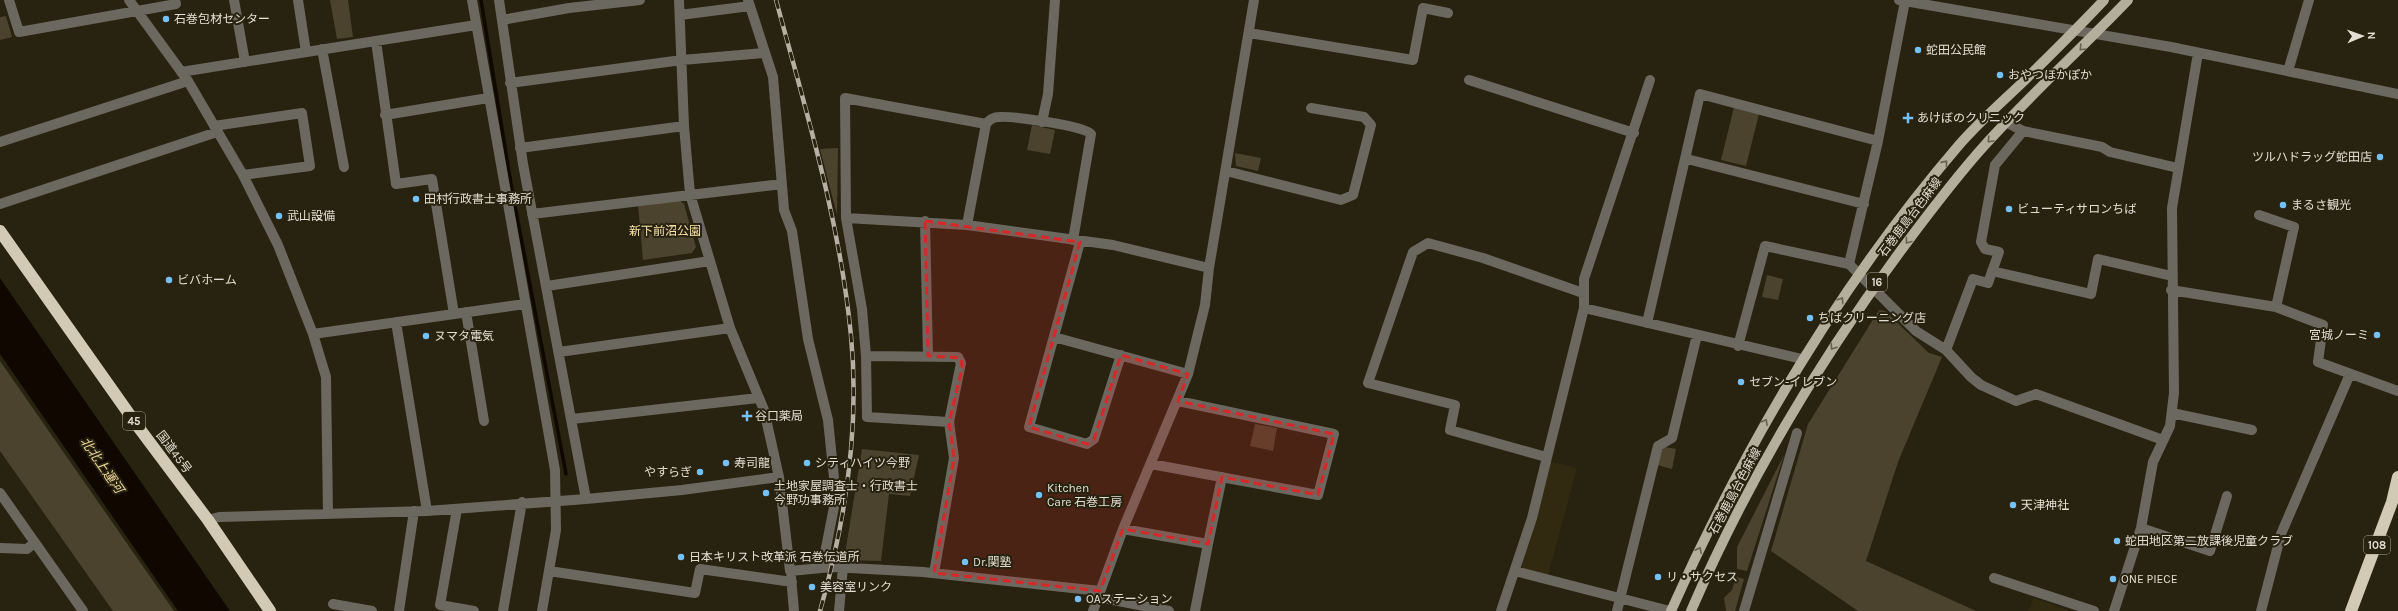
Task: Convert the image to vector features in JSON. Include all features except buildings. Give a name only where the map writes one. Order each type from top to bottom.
[{"type":"highway","name":"国道45号","points":[[0,231],[139,428],[208,520],[270,611]]},
{"type":"highway","name":"108","points":[[2351,611],[2389,509],[2398,477]]},
{"type":"main road","name":"石巻鹿島台色麻線","points":[[1671,611],[1736,476],[1802,359],[1859,274],[1960,144],[2104,0]]},
{"type":"main road","name":"石巻鹿島台色麻線","points":[[1691,611],[1713,562],[1779,435],[1819,368],[1873,288],[1943,194],[2006,122],[2096,34],[2128,0]]},
{"type":"street","points":[[9,0],[19,32],[176,4],[175,0]]},
{"type":"street","points":[[129,0],[188,81],[243,175],[278,245],[313,334],[326,378],[328,514]]},
{"type":"street","points":[[234,0],[245,62]]},
{"type":"street","points":[[298,0],[306,52]]},
{"type":"street","points":[[472,0],[488,98],[555,470],[556,530],[542,611]]},
{"type":"street","points":[[499,0],[520,148],[586,498]]},
{"type":"street","points":[[502,20],[569,4],[640,0]]},
{"type":"street","points":[[679,0],[684,126],[690,194],[730,328],[764,410],[779,477],[792,582],[794,611]]},
{"type":"street","points":[[1042,122],[1048,94],[1055,0]]},
{"type":"street","points":[[1093,611],[1123,529],[1178,401],[1188,374],[1205,305],[1209,268],[1254,0]]},
{"type":"street","points":[[1849,264],[1878,141],[1902,0],[1940,4],[2198,53],[2398,94]]},
{"type":"street","points":[[2288,72],[2309,0]]},
{"type":"street","points":[[680,15],[749,3],[773,78],[784,210],[792,231],[808,338],[828,420],[836,497],[822,568]]},
{"type":"street","points":[[1249,33],[1413,60],[1423,8],[1448,13]]},
{"type":"street","points":[[181,72],[476,25]]},
{"type":"street","points":[[376,41],[385,115],[396,184],[432,179],[454,314]]},
{"type":"street","points":[[322,49],[344,167]]},
{"type":"street","points":[[510,83],[682,60],[764,52]]},
{"type":"street","points":[[2114,611],[2141,528],[2153,462],[2170,426],[2172,413],[2174,393],[2172,208],[2198,53]]},
{"type":"street","points":[[1469,80],[1634,133]]},
{"type":"street","points":[[1501,611],[1532,518],[1584,308],[1584,279],[1634,133],[1650,80]]},
{"type":"street","points":[[0,142],[188,81]]},
{"type":"street","points":[[1647,323],[1700,94],[1878,141]]},
{"type":"street","points":[[385,115],[488,98]]},
{"type":"street","points":[[949,422],[867,417],[866,356],[862,309],[846,218],[845,98],[986,124]]},
{"type":"street","points":[[1226,171],[1341,200],[1353,195],[1371,125],[1364,117],[1311,108]]},
{"type":"street","points":[[0,204],[215,129],[302,113],[310,166],[243,175]]},
{"type":"street","points":[[967,225],[986,124],[990,119],[998,116],[1086,129],[1091,134],[1076,241],[1054,337],[1029,427],[1087,444],[1094,439],[1121,355]]},
{"type":"street","points":[[2006,122],[2024,131],[2102,147],[2110,152],[2178,168]]},
{"type":"street","points":[[520,148],[684,126]]},
{"type":"street","points":[[1946,350],[1973,279],[1988,283],[1999,252],[1985,249],[1981,242],[1995,165],[2024,131]]},
{"type":"street","points":[[1686,159],[1864,204]]},
{"type":"street","points":[[532,214],[782,184]]},
{"type":"street","points":[[2260,215],[2294,227],[2276,307]]},
{"type":"street","points":[[846,218],[924,221],[967,225],[1113,245],[1209,268]]},
{"type":"street","points":[[924,221],[928,356]]},
{"type":"street","points":[[1546,457],[1450,430],[1455,405],[1368,383],[1413,252],[1428,243],[1483,258],[1583,293]]},
{"type":"street","points":[[1738,346],[1765,246],[1849,264],[1916,331],[1946,350],[1981,386],[2016,401],[2036,394],[2163,440]]},
{"type":"street","points":[[1992,271],[2091,294],[2098,259],[2172,276]]},
{"type":"street","points":[[547,286],[710,261]]},
{"type":"street","points":[[2172,290],[2276,307],[2323,325],[2318,362],[2398,391]]},
{"type":"street","points":[[313,334],[525,304]]},
{"type":"street","points":[[1584,308],[1738,346],[1802,359]]},
{"type":"street","points":[[466,312],[484,421]]},
{"type":"street","points":[[396,322],[427,511]]},
{"type":"street","points":[[559,352],[730,328]]},
{"type":"street","points":[[1617,611],[1658,446],[1672,438],[1698,335]]},
{"type":"street","points":[[1054,337],[1188,374]]},
{"type":"street","points":[[866,356],[928,356],[958,358],[961,362],[949,422],[954,458],[934,573]]},
{"type":"street","points":[[2261,611],[2281,534],[2350,374]]},
{"type":"street","points":[[572,419],[758,398]]},
{"type":"street","points":[[1151,464],[1318,495],[1334,434],[1178,401]]},
{"type":"street","points":[[2172,413],[2252,430]]},
{"type":"street","points":[[1744,611],[1798,433]]},
{"type":"street","points":[[208,520],[219,517],[457,509],[522,502],[556,501],[682,490],[779,477]]},
{"type":"street","points":[[1195,611],[1222,477]]},
{"type":"street","points":[[0,493],[83,611]]},
{"type":"street","points":[[2141,528],[2210,551],[2227,496]]},
{"type":"street","points":[[503,611],[522,502]]},
{"type":"street","points":[[457,509],[440,605],[474,611]]},
{"type":"street","points":[[399,611],[414,511]]},
{"type":"street","points":[[1123,529],[1208,544]]},
{"type":"street","points":[[0,548],[27,549],[34,543]]},
{"type":"street","points":[[839,611],[843,567]]},
{"type":"street","points":[[790,571],[843,567],[934,573],[1099,594],[1169,611]]},
{"type":"street","points":[[549,571],[695,593],[700,569],[792,582]]},
{"type":"street","points":[[1515,571],[1671,611]]},
{"type":"street","points":[[1994,578],[2094,611]]},
{"type":"street","points":[[333,604],[372,611]]},
{"type":"highlighted area","points":[[925,221],[1080,242],[1029,427],[1087,444],[1094,439],[1121,355],[1188,374],[1178,401],[1334,434],[1318,495],[1222,477],[1208,544],[1123,529],[1100,591],[934,573],[954,458],[949,422],[962,368],[961,358],[928,356]]},
{"type":"shaded area","points":[[1548,461],[1577,468],[1548,575],[1521,569]]},
{"type":"shaded area","points":[[2034,598],[2070,611],[2028,611]]},
{"type":"green space","points":[[330,0],[348,0],[353,37],[337,39]]},
{"type":"green space","points":[[6,16],[12,37],[0,40],[0,17]]},
{"type":"green space","points":[[1734,107],[1759,114],[1746,166],[1721,160]]},
{"type":"green space","points":[[1032,125],[1055,130],[1050,154],[1027,150]]},
{"type":"green space","points":[[838,148],[837,215],[820,149]]},
{"type":"green space","points":[[1235,153],[1261,158],[1258,171],[1236,166]]},
{"type":"green space","name":"新下前沼公園","points":[[679,200],[684,204],[696,247],[692,253],[643,260],[638,205]]},
{"type":"green space","points":[[1767,275],[1783,279],[1778,300],[1762,297]]},
{"type":"green space","points":[[1879,310],[1885,311],[1929,353],[1942,357],[1898,462],[1866,561],[1976,611],[1858,611],[1771,551],[1808,424]]},
{"type":"green space","points":[[0,361],[174,611],[113,611],[0,451]]},
{"type":"green space","points":[[1255,424],[1277,428],[1273,451],[1250,446]]},
{"type":"green space","points":[[1665,447],[1676,449],[1672,469],[1657,465],[1661,449]]},
{"type":"green space","points":[[862,449],[919,455],[910,496],[889,494],[881,561],[844,560]]},
{"type":"green space","points":[[1784,455],[1747,571],[1737,569],[1737,547]]},
{"type":"green space","points":[[1736,577],[1744,579],[1735,611],[1726,611],[1724,598],[1732,590]]},
{"type":"water","name":"北北上運河","points":[[0,278],[230,611],[178,611],[0,354]]},
{"type":"waterway","points":[[481,0],[512,190],[566,474]]},
{"type":"railway","points":[[776,0],[821,166],[839,251],[851,336],[853,371],[852,440],[837,544],[820,611]]},
{"type":"place","name":"石巻包材センター","points":[[166,19]]},
{"type":"place","name":"蛇田公民館","points":[[1918,50]]},
{"type":"place","name":"おやつほかぽか","points":[[2000,75]]},
{"type":"place","name":"あけぼのクリニック","points":[[1908,118]]},
{"type":"place","name":"ツルハドラッグ蛇田店","points":[[2380,157]]},
{"type":"place","name":"田村行政書士事務所","points":[[416,199]]},
{"type":"place","name":"まるさ観光","points":[[2283,205]]},
{"type":"place","name":"ビューティサロンちば","points":[[2009,209]]},
{"type":"place","name":"武山設備","points":[[279,216]]},
{"type":"place","name":"ビバホーム","points":[[169,280]]},
{"type":"place","name":"ちばクリーニング店","points":[[1810,318]]},
{"type":"place","name":"宮城ノーミ","points":[[2377,335]]},
{"type":"place","name":"ヌマタ電気","points":[[426,336]]},
{"type":"place","name":"セブン-イレブン","points":[[1741,382]]},
{"type":"place","name":"谷口薬局","points":[[747,416]]},
{"type":"place","name":"寿司龍","points":[[726,463]]},
{"type":"place","name":"シティハイツ今野","points":[[807,463]]},
{"type":"place","name":"やすらぎ","points":[[700,472]]},
{"type":"place","name":"土地家屋調査士・行政書士 今野功事務所","points":[[766,493]]},
{"type":"place","name":"Kitchen Care 石巻工房","points":[[1039,495]]},
{"type":"place","name":"天津神社","points":[[2013,505]]},
{"type":"place","name":"蛇田地区第二放課後児童クラブ","points":[[2117,541]]},
{"type":"place","name":"日本キリスト改革派 石巻伝道所","points":[[681,557]]},
{"type":"place","name":"Dr.関塾","points":[[965,562]]},
{"type":"place","name":"リ・サクセス","points":[[1658,577]]},
{"type":"place","name":"ONE PIECE","points":[[2113,579]]},
{"type":"place","name":"美容室リンク","points":[[812,587]]},
{"type":"place","name":"OAステーション","points":[[1078,599]]}]
